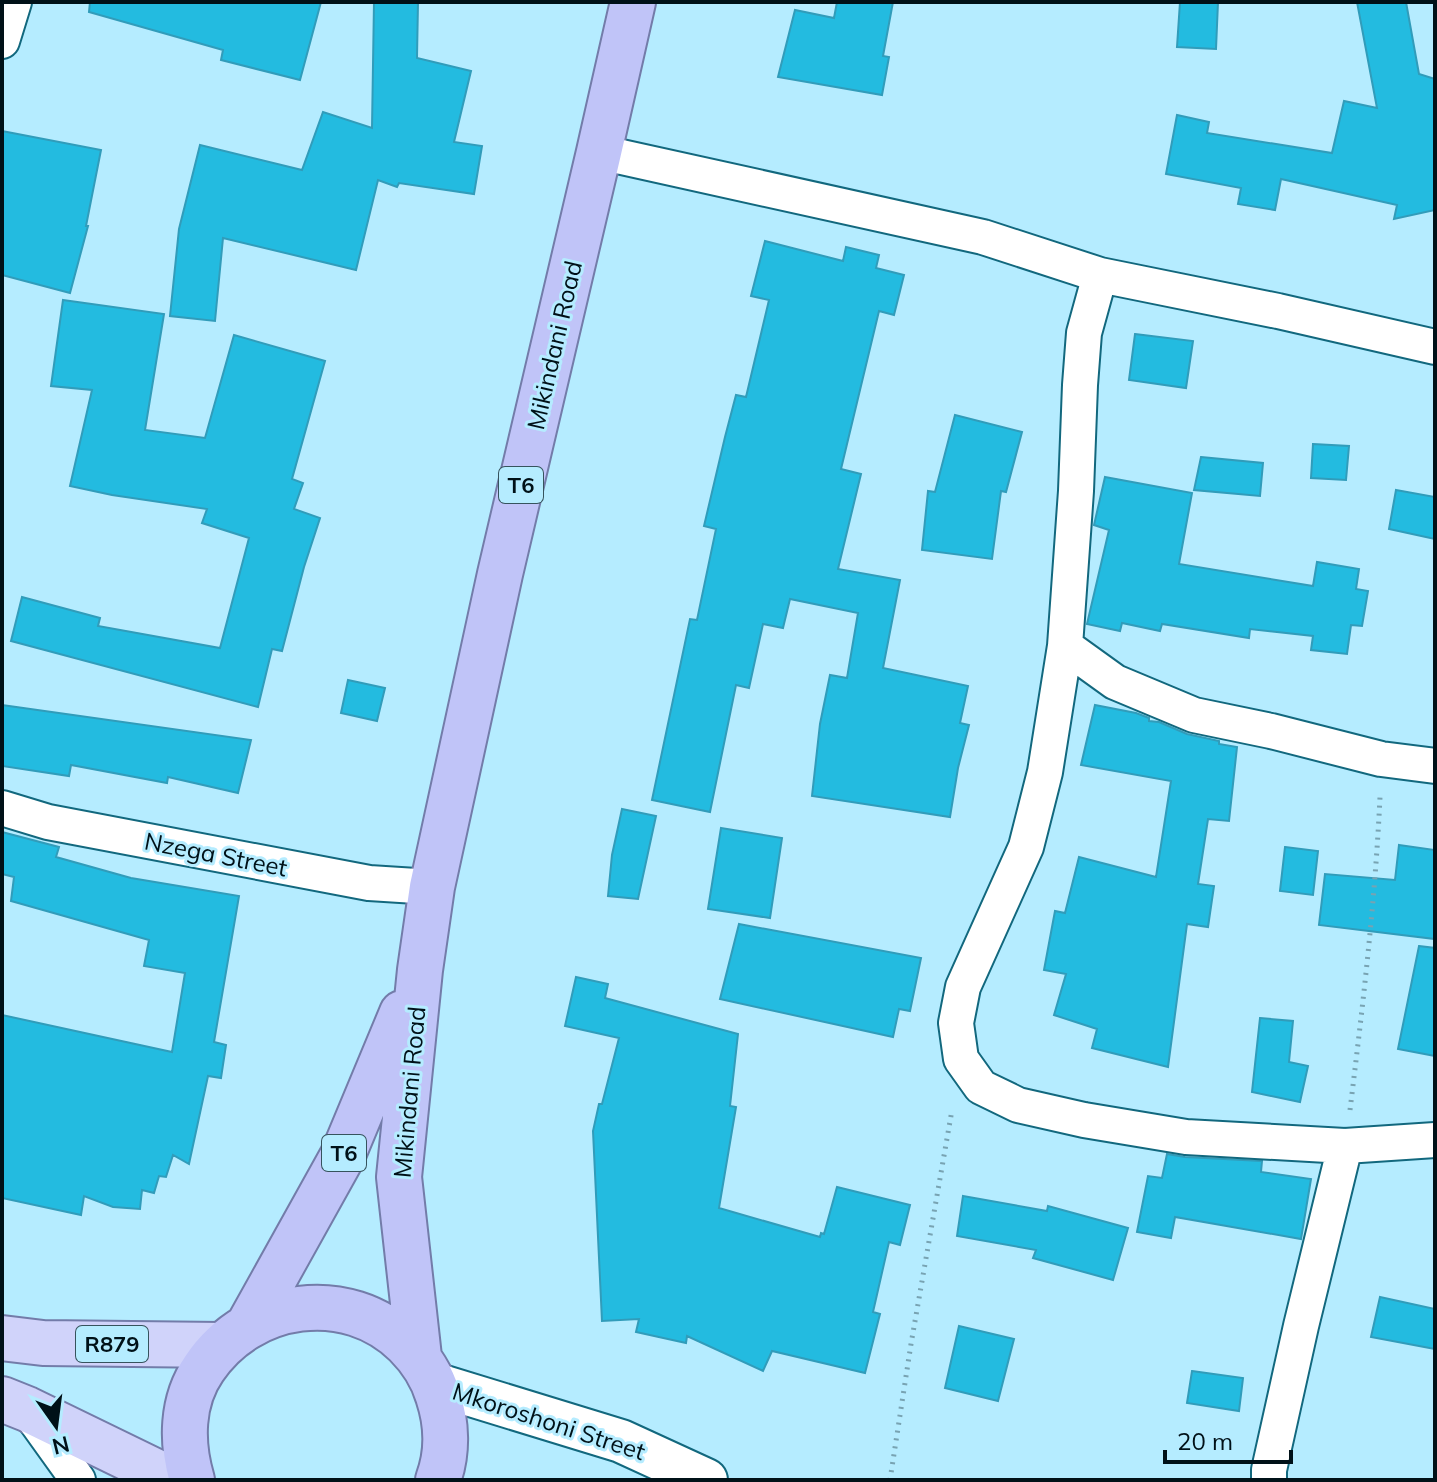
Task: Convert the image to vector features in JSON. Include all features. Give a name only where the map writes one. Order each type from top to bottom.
[{"type":"highway","name":"Mikindani Road","points":[[427,1370],[399,1177],[420,970],[432,887],[503,559],[633,2]]},
{"type":"highway","name":"Mikindani Road","points":[[235,1335],[342,1157],[420,970]]},
{"type":"highway","points":[[235,1335],[277,1313],[307,1307],[339,1309],[369,1318],[396,1334],[427,1370]]},
{"type":"highway","name":"T6","points":[[192,1480],[186,1460],[184,1429],[190,1398],[203,1369],[235,1335]]},
{"type":"highway","name":"T6","points":[[427,1370],[444,1414],[446,1445],[438,1480]]},
{"type":"main road","name":"R879","points":[[2,1338],[43,1343],[235,1335]]},
{"type":"main road","points":[[15,1404],[173,1480]]},
{"type":"street","points":[[2,41],[14,2]]},
{"type":"street","points":[[599,152],[983,237],[1100,275],[1435,347]]},
{"type":"street","points":[[1100,275],[1084,333],[1065,646],[1045,772],[1026,847],[963,987],[956,1023],[961,1059],[981,1087],[1018,1105],[1186,1137],[1345,1146],[1435,1140]]},
{"type":"street","points":[[1065,646],[1115,682],[1194,715],[1381,759],[1435,766]]},
{"type":"street","name":"Nzega Street","points":[[2,808],[48,822],[369,883],[432,887]]},
{"type":"street","points":[[1269,1480],[1286,1387],[1345,1146]]},
{"type":"street","name":"Mkoroshoni Street","points":[[427,1370],[621,1441],[706,1480]]},
{"type":"street","points":[[15,1404],[78,1480]]},
{"type":"path","points":[[1345,1146],[1376,882],[1381,759]]},
{"type":"path","points":[[890,1480],[961,1059]]},
{"type":"building","points":[[90,2],[321,2],[300,80],[221,60],[223,50],[89,12]]},
{"type":"building","points":[[374,2],[418,2],[417,58],[471,71],[454,142],[482,146],[474,194],[399,183],[397,187],[378,180],[356,270],[223,238],[215,321],[170,316],[179,229],[200,145],[302,170],[323,112],[372,128]]},
{"type":"building","points":[[837,2],[893,2],[883,56],[889,57],[882,95],[778,77],[795,10],[834,18]]},
{"type":"building","points":[[1180,2],[1218,2],[1216,49],[1177,47]]},
{"type":"building","points":[[1357,2],[1406,2],[1419,74],[1435,79],[1435,210],[1394,219],[1397,205],[1281,179],[1275,210],[1238,204],[1241,188],[1166,174],[1177,115],[1209,122],[1207,133],[1332,153],[1344,101],[1377,108]]},
{"type":"building","points":[[2,131],[101,150],[88,226],[70,293],[2,275]]},
{"type":"building","points":[[765,241],[843,261],[846,247],[879,255],[876,268],[904,275],[894,315],[879,311],[841,469],[861,474],[838,569],[900,580],[883,668],[968,686],[960,723],[969,725],[950,817],[812,796],[820,724],[830,675],[847,678],[858,613],[790,599],[783,628],[763,624],[749,688],[736,685],[710,812],[652,800],[690,619],[697,620],[716,529],[704,526],[736,395],[746,397],[769,300],[751,296]]},
{"type":"building","points":[[63,300],[164,314],[145,430],[205,438],[234,335],[325,361],[292,479],[303,483],[294,509],[320,518],[282,651],[272,649],[258,707],[11,641],[22,597],[100,618],[98,626],[220,648],[249,538],[202,523],[207,509],[70,486],[92,390],[51,386]]},
{"type":"building","points":[[1135,334],[1193,341],[1186,388],[1129,380]]},
{"type":"building","points":[[955,415],[1022,432],[1006,492],[1001,491],[992,559],[922,550],[928,491],[935,492]]},
{"type":"building","points":[[1313,444],[1349,446],[1346,480],[1311,478]]},
{"type":"building","points":[[1201,457],[1263,463],[1260,496],[1194,490]]},
{"type":"building","points":[[1105,477],[1192,493],[1179,564],[1313,586],[1317,562],[1359,569],[1356,589],[1368,591],[1362,626],[1351,625],[1347,654],[1311,650],[1313,636],[1250,629],[1249,638],[1162,624],[1160,631],[1122,623],[1120,631],[1087,624],[1109,530],[1094,525]]},
{"type":"building","points":[[1396,490],[1435,497],[1435,539],[1389,529]]},
{"type":"building","points":[[348,680],[385,688],[377,721],[341,713]]},
{"type":"building","points":[[2,705],[251,740],[238,793],[168,777],[167,783],[71,765],[69,776],[2,766]]},
{"type":"building","points":[[1095,705],[1136,713],[1149,718],[1149,721],[1187,734],[1237,747],[1229,821],[1208,819],[1198,884],[1214,886],[1208,927],[1187,924],[1168,1067],[1092,1048],[1097,1029],[1054,1015],[1066,974],[1044,970],[1055,911],[1065,913],[1079,857],[1156,877],[1171,781],[1081,765]]},
{"type":"building","points":[[622,809],[656,816],[638,899],[608,896],[612,855]]},
{"type":"building","points":[[721,828],[782,838],[770,918],[708,909]]},
{"type":"building","points":[[2,832],[59,847],[56,857],[131,878],[239,896],[214,1042],[226,1045],[221,1078],[208,1076],[189,1164],[173,1155],[166,1177],[159,1176],[154,1193],[142,1190],[140,1209],[113,1207],[84,1196],[81,1215],[2,1198],[2,1015],[172,1052],[185,973],[144,966],[149,940],[11,901],[14,877],[2,874]]},
{"type":"building","points":[[1399,845],[1435,850],[1435,939],[1319,925],[1325,874],[1395,880]]},
{"type":"building","points":[[1285,847],[1318,851],[1313,895],[1280,891]]},
{"type":"building","points":[[739,924],[921,958],[910,1011],[899,1009],[893,1037],[720,999]]},
{"type":"building","points":[[1419,946],[1435,948],[1435,1056],[1398,1049]]},
{"type":"building","points":[[576,977],[608,984],[605,998],[738,1034],[730,1106],[736,1107],[719,1208],[820,1237],[821,1233],[824,1234],[837,1187],[910,1205],[900,1245],[889,1242],[873,1312],[880,1314],[865,1373],[772,1351],[763,1371],[687,1336],[686,1343],[636,1332],[639,1319],[602,1321],[593,1131],[619,1038],[565,1026]]},
{"type":"building","points":[[1260,1018],[1293,1021],[1289,1062],[1308,1066],[1300,1102],[1252,1092]]},
{"type":"building","points":[[1167,1154],[1262,1161],[1261,1172],[1311,1179],[1301,1239],[1175,1217],[1171,1238],[1137,1232],[1148,1176],[1162,1178]]},
{"type":"building","points":[[963,1196],[1047,1211],[1048,1206],[1128,1228],[1113,1280],[1033,1258],[1036,1250],[957,1236]]},
{"type":"building","points":[[1380,1297],[1435,1309],[1435,1349],[1371,1337]]},
{"type":"building","points":[[959,1326],[1014,1339],[998,1401],[945,1388]]},
{"type":"building","points":[[1192,1371],[1243,1378],[1239,1411],[1187,1403]]}]
